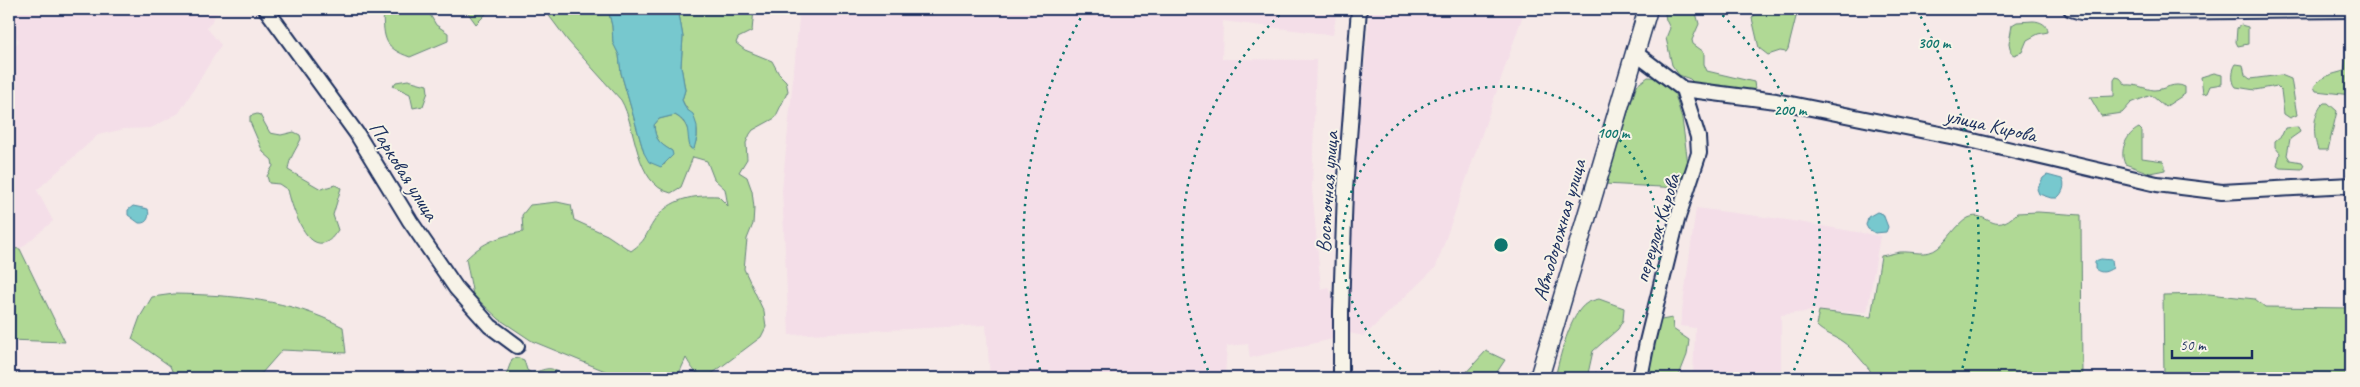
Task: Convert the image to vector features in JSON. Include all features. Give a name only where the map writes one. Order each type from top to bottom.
[{"type":"main road","name":"Автодорожная улица","points":[[1539,378],[1648,9]]},
{"type":"street","name":"Парковая улица","points":[[266,9],[358,134],[416,229],[456,288],[490,326],[517,346]]},
{"type":"street","name":"Восточная улица","points":[[1341,378],[1345,190],[1359,9]]},
{"type":"street","points":[[2071,9],[2081,12],[2351,10]]},
{"type":"street","name":"улица Кирова","points":[[1634,52],[1683,89],[1776,101],[1950,136],[2157,184],[2222,192],[2351,185]]},
{"type":"street","name":"переулок Кирова","points":[[1640,378],[1675,229],[1700,153],[1698,137],[1683,89]]},
{"type":"shaded area","points":[[9,9],[220,9],[207,28],[221,45],[179,113],[151,128],[124,129],[98,135],[37,190],[53,221],[20,249],[9,248],[9,52],[19,41],[9,29]]},
{"type":"shaded area","points":[[800,9],[1337,9],[1333,35],[1223,21],[1222,59],[1316,60],[1312,188],[1321,289],[1328,287],[1333,297],[1333,339],[1250,358],[1248,344],[1227,346],[1225,376],[990,378],[986,325],[789,335],[782,190]]},
{"type":"shaded area","points":[[1370,9],[1525,9],[1436,267],[1364,336],[1349,333],[1352,198]]},
{"type":"shaded area","points":[[1696,208],[1787,220],[1880,236],[1867,312],[1813,311],[1781,315],[1781,378],[1693,378],[1695,328],[1680,326]]},
{"type":"green space","points":[[379,9],[421,9],[428,11],[436,25],[448,33],[448,41],[410,57],[401,54],[390,46],[387,41],[383,13]]},
{"type":"green space","points":[[465,9],[491,9],[476,24]]},
{"type":"green space","points":[[544,9],[608,9],[613,42],[619,55],[621,73],[644,153],[664,165],[672,151],[661,144],[657,138],[654,125],[659,119],[675,115],[683,121],[689,133],[689,147],[694,149],[697,138],[695,122],[682,100],[685,90],[681,66],[683,37],[679,14],[681,9],[754,9],[752,31],[738,38],[736,43],[745,50],[772,61],[779,74],[786,81],[788,91],[775,118],[753,130],[750,134],[746,143],[747,159],[739,172],[747,177],[752,191],[754,208],[753,224],[747,239],[744,269],[764,312],[766,327],[761,337],[709,376],[698,374],[686,358],[677,378],[672,378],[663,372],[610,373],[532,341],[499,319],[473,295],[466,259],[479,248],[492,241],[523,232],[522,215],[530,205],[557,202],[571,205],[574,220],[607,235],[631,251],[643,240],[661,213],[675,202],[691,197],[718,196],[728,206],[725,189],[714,179],[707,161],[693,157],[681,187],[671,193],[659,188],[643,167],[621,100],[568,41]]},
{"type":"green space","points":[[1664,9],[1695,9],[1699,24],[1692,40],[1693,44],[1704,52],[1704,64],[1707,71],[1754,82],[1755,89],[1698,87],[1690,79],[1679,75],[1672,65],[1666,38],[1670,28]]},
{"type":"green space","points":[[1766,9],[1798,9],[1786,52],[1780,51],[1768,55],[1759,48],[1752,18],[1759,11]]},
{"type":"green space","points":[[2033,21],[2043,24],[2047,27],[2048,32],[2038,34],[2027,40],[2022,52],[2014,55],[2011,53],[2009,43],[2012,25],[2017,22]]},
{"type":"green space","points":[[2241,25],[2248,27],[2248,44],[2238,46],[2236,42],[2237,28]]},
{"type":"green space","points":[[2351,48],[2351,95],[2316,91],[2314,87],[2320,80],[2344,71],[2347,53]]},
{"type":"green space","points":[[2236,64],[2243,65],[2245,75],[2250,79],[2281,75],[2291,79],[2297,115],[2290,118],[2284,114],[2281,90],[2277,86],[2255,90],[2236,87],[2233,82],[2233,76]]},
{"type":"green space","points":[[2214,73],[2222,75],[2222,84],[2210,86],[2207,93],[2203,94],[2201,77]]},
{"type":"green space","points":[[1648,77],[1661,78],[1674,91],[1682,119],[1688,164],[1684,186],[1680,188],[1604,184],[1637,85]]},
{"type":"green space","points":[[2116,77],[2120,78],[2126,85],[2154,90],[2181,85],[2185,87],[2185,94],[2165,107],[2151,95],[2131,103],[2122,113],[2101,116],[2090,97],[2114,96],[2114,80]]},
{"type":"green space","points":[[408,80],[427,85],[428,92],[423,106],[413,108],[410,94],[393,86],[396,82]]},
{"type":"green space","points":[[2324,103],[2328,103],[2337,111],[2328,150],[2318,150],[2315,138],[2315,125],[2317,113]]},
{"type":"green space","points":[[260,115],[270,133],[281,135],[294,132],[300,135],[301,139],[291,158],[288,170],[321,189],[335,185],[341,188],[333,215],[338,230],[328,241],[323,243],[316,242],[310,238],[300,223],[288,190],[279,184],[269,183],[267,176],[273,166],[272,160],[263,152],[250,122],[250,116]]},
{"type":"green space","points":[[2298,127],[2300,132],[2290,139],[2287,155],[2290,160],[2302,162],[2304,165],[2302,169],[2280,168],[2277,166],[2280,153],[2275,147],[2275,141],[2282,135],[2285,128]]},
{"type":"green space","points":[[2139,128],[2142,131],[2142,158],[2163,161],[2165,170],[2150,173],[2125,164],[2123,148],[2130,134]]},
{"type":"green space","points":[[2038,212],[2081,215],[2082,378],[1870,378],[1870,370],[1850,348],[1816,325],[1819,311],[1871,317],[1881,256],[1900,252],[1925,253],[1934,251],[1942,245],[1960,224],[1968,218],[1975,216],[1991,222],[2002,223],[2017,213]]},
{"type":"green space","points":[[9,248],[20,249],[65,342],[9,340]]},
{"type":"green space","points":[[174,294],[239,297],[303,310],[343,327],[346,353],[282,350],[261,374],[262,378],[175,378],[170,366],[132,339],[140,317],[152,297]]},
{"type":"green space","points":[[2209,294],[2255,299],[2265,307],[2351,308],[2351,378],[2164,378],[2163,295]]},
{"type":"green space","points":[[1599,299],[1624,308],[1623,320],[1618,329],[1593,351],[1587,378],[1555,378],[1566,338],[1575,316],[1587,303]]},
{"type":"green space","points":[[1672,318],[1673,329],[1689,340],[1687,355],[1678,378],[1648,378],[1647,362],[1656,321]]},
{"type":"green space","points":[[1486,351],[1505,360],[1493,378],[1461,378]]},
{"type":"green space","points":[[519,358],[524,360],[527,370],[531,373],[552,369],[564,378],[505,378],[512,359]]},
{"type":"water","points":[[608,9],[681,9],[679,14],[683,37],[681,66],[685,90],[682,100],[686,109],[693,114],[697,126],[697,137],[694,149],[691,149],[688,130],[681,119],[675,115],[659,119],[654,125],[657,138],[661,144],[672,151],[673,155],[661,167],[649,162],[644,153],[621,73],[619,55],[613,43]]},
{"type":"water","points":[[2047,175],[2062,179],[2063,181],[2063,189],[2057,198],[2039,194],[2037,189],[2043,178]]},
{"type":"water","points":[[133,206],[148,209],[149,214],[146,221],[139,223],[128,215],[128,210]]},
{"type":"water","points":[[1877,212],[1883,214],[1888,227],[1886,232],[1875,233],[1868,229],[1866,225],[1868,217]]},
{"type":"water","points":[[2101,259],[2112,260],[2113,268],[2104,272],[2095,269],[2095,261]]}]
